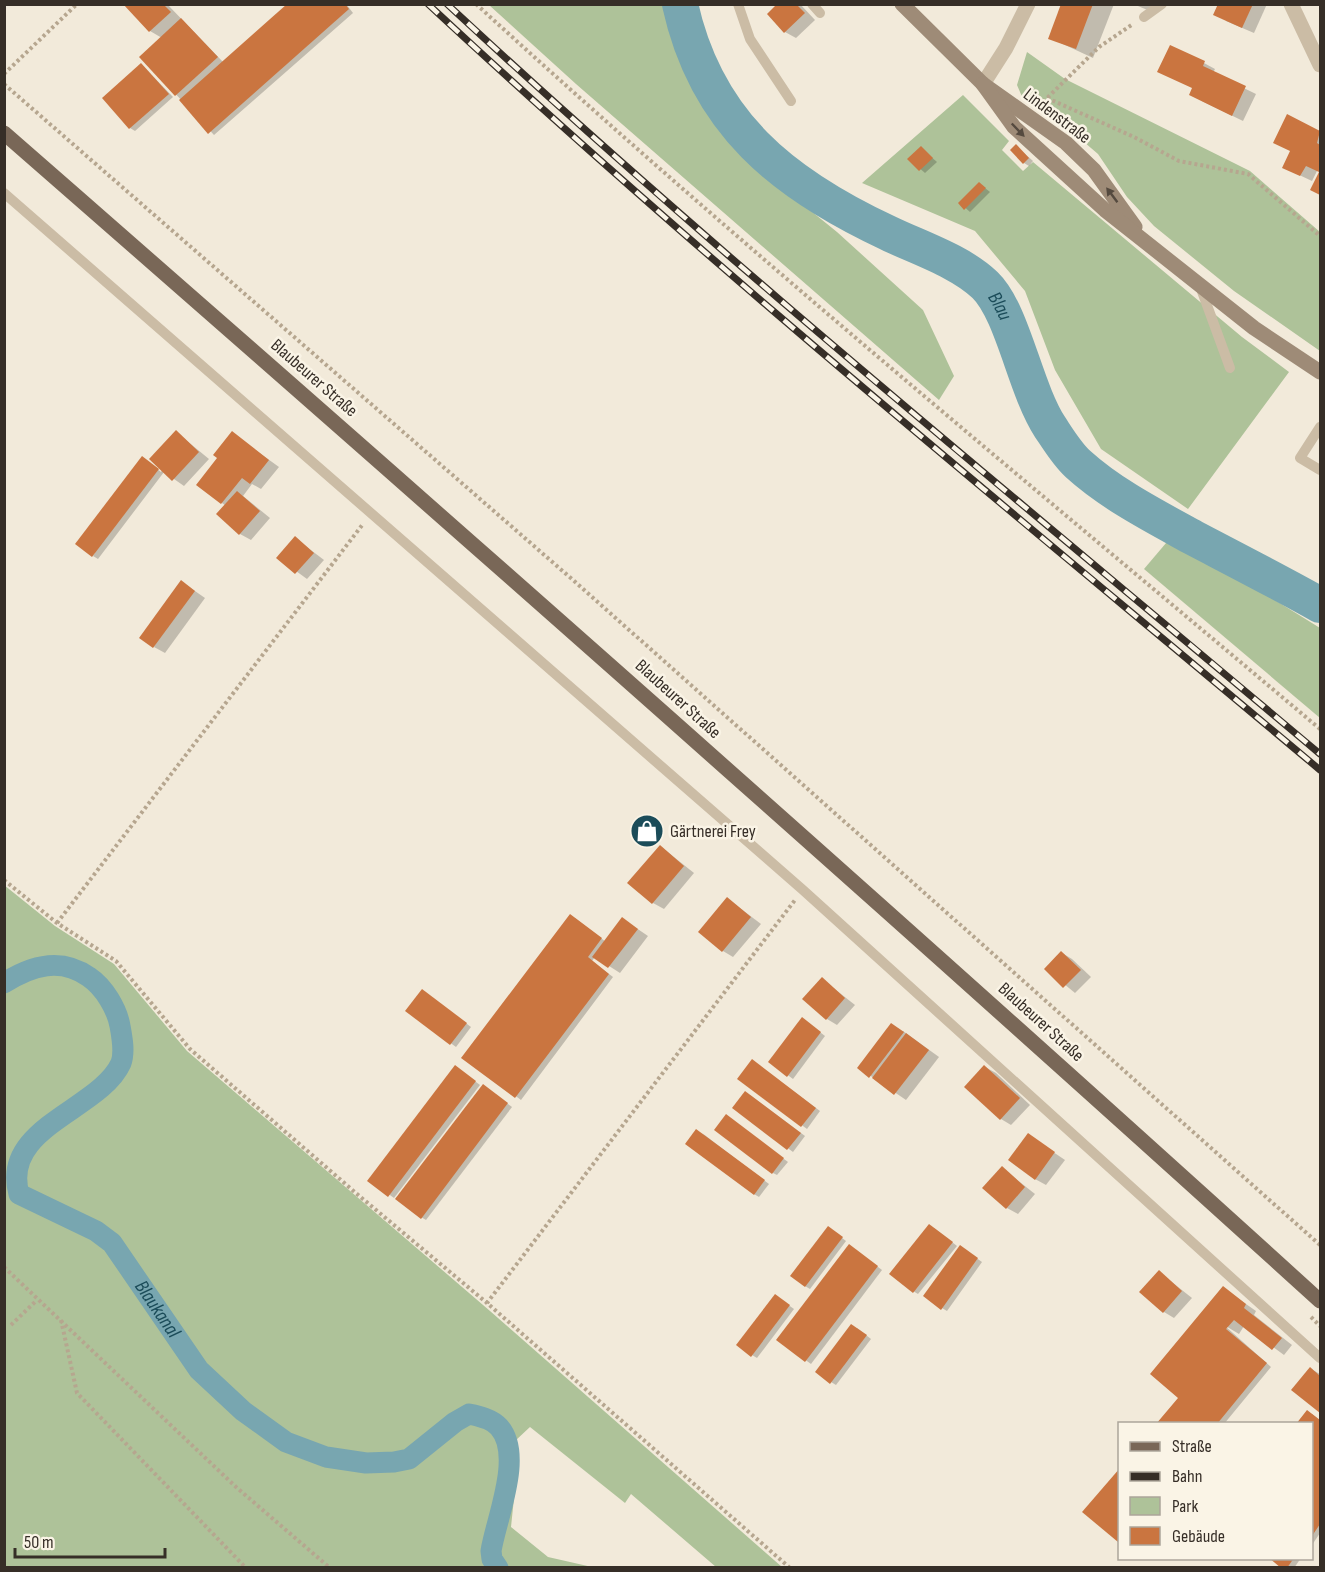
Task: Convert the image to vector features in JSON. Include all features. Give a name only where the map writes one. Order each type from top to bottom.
[{"type":"main road","name":"Blaubeurer Straße","points":[[4,133],[508,574],[1028,1036],[1320,1301]]},
{"type":"street","name":"Lindenstraße","points":[[902,4],[982,84],[1014,127],[1105,210],[1254,328],[1320,372]]},
{"type":"street","points":[[982,84],[1006,48],[1028,4]]},
{"type":"street","points":[[1291,4],[1320,65]]},
{"type":"street","name":"Lindenstraße","points":[[982,84],[1073,150],[1094,170],[1146,242]]},
{"type":"lane","points":[[738,4],[750,39],[791,101]]},
{"type":"lane","points":[[812,4],[820,13]]},
{"type":"lane","points":[[1143,17],[1162,4]]},
{"type":"lane","points":[[4,193],[194,355],[370,514],[803,890],[1320,1358]]},
{"type":"lane","points":[[1200,286],[1230,368]]},
{"type":"lane","points":[[1320,427],[1300,458],[1320,470]]},
{"type":"path","points":[[4,74],[77,4]]},
{"type":"path","points":[[476,4],[570,91],[935,408],[1320,729]]},
{"type":"path","points":[[1143,17],[1099,46],[1047,98],[1134,137],[1179,161],[1248,174],[1320,236]]},
{"type":"path","points":[[4,84],[582,588],[1320,1245]]},
{"type":"path","points":[[57,923],[370,514]]},
{"type":"path","points":[[4,880],[57,923],[116,961],[190,1049],[487,1303],[790,1568]]},
{"type":"path","points":[[487,1303],[803,890]]},
{"type":"path","points":[[4,1267],[236,1487],[330,1568]]},
{"type":"path","points":[[11,1325],[37,1300]]},
{"type":"path","points":[[61,1320],[77,1393],[246,1568]]},
{"type":"green space","points":[[489,5],[670,5],[681,56],[716,121],[769,177],[837,232],[923,310],[954,376],[939,400],[576,84]]},
{"type":"green space","points":[[1027,52],[1065,79],[1250,171],[1320,232],[1320,351],[1234,291],[1154,226],[1127,197],[1098,154],[1077,136],[1023,99],[1017,85]]},
{"type":"green space","points":[[963,95],[1009,141],[1002,150],[1023,171],[1033,162],[1242,337],[1289,372],[1188,509],[1101,449],[1055,370],[1025,291],[975,231],[862,183]]},
{"type":"green space","points":[[1172,536],[1320,628],[1320,718],[1144,569]]},
{"type":"green space","points":[[4,885],[55,926],[114,964],[187,1051],[490,1311],[782,1567],[716,1567],[631,1494],[625,1503],[530,1427],[515,1441],[518,1460],[511,1527],[548,1557],[592,1567],[5,1567]]},
{"type":"building","points":[[123,4],[163,4],[171,12],[149,32]]},
{"type":"building","points":[[287,4],[345,4],[349,9],[208,134],[179,100]]},
{"type":"building","points":[[777,4],[796,4],[805,13],[784,33],[767,14]]},
{"type":"building","points":[[1061,4],[1093,4],[1076,49],[1048,39]]},
{"type":"building","points":[[1218,4],[1253,4],[1242,28],[1213,15]]},
{"type":"building","points":[[181,18],[218,57],[175,96],[139,57]]},
{"type":"building","points":[[1170,45],[1205,61],[1203,66],[1246,86],[1232,116],[1189,95],[1192,88],[1157,72]]},
{"type":"building","points":[[141,63],[169,94],[129,129],[102,98]]},
{"type":"building","points":[[1287,114],[1320,131],[1317,143],[1320,145],[1320,195],[1310,190],[1319,172],[1306,166],[1300,176],[1282,168],[1290,151],[1273,143]]},
{"type":"building","points":[[1016,144],[1029,158],[1023,164],[1010,150]]},
{"type":"building","points":[[921,146],[933,158],[919,171],[907,159]]},
{"type":"building","points":[[979,182],[986,188],[964,210],[958,203]]},
{"type":"building","points":[[176,430],[199,452],[172,481],[149,459]]},
{"type":"building","points":[[232,431],[269,460],[250,484],[242,478],[221,504],[196,485],[217,458],[213,455]]},
{"type":"building","points":[[142,456],[159,469],[92,557],[75,544]]},
{"type":"building","points":[[237,491],[260,511],[239,535],[216,514]]},
{"type":"building","points":[[295,536],[314,553],[295,574],[276,558]]},
{"type":"building","points":[[181,580],[195,591],[153,648],[139,638]]},
{"type":"building","points":[[660,845],[684,866],[652,904],[627,883]]},
{"type":"building","points":[[727,897],[751,917],[722,952],[698,932]]},
{"type":"building","points":[[570,914],[602,938],[588,957],[609,974],[515,1098],[461,1058]]},
{"type":"building","points":[[622,917],[638,929],[608,968],[592,957]]},
{"type":"building","points":[[1061,951],[1081,970],[1063,988],[1044,969]]},
{"type":"building","points":[[822,977],[845,998],[826,1020],[802,999]]},
{"type":"building","points":[[422,989],[467,1023],[450,1045],[405,1011]]},
{"type":"building","points":[[802,1017],[821,1032],[787,1077],[768,1062]]},
{"type":"building","points":[[891,1023],[904,1032],[869,1078],[857,1068]]},
{"type":"building","points":[[906,1033],[929,1050],[894,1095],[872,1078]]},
{"type":"building","points":[[752,1059],[816,1108],[801,1127],[737,1079]]},
{"type":"building","points":[[455,1065],[476,1081],[388,1197],[367,1181]]},
{"type":"building","points":[[984,1065],[1020,1098],[1000,1120],[964,1087]]},
{"type":"building","points":[[483,1084],[508,1103],[421,1219],[395,1199]]},
{"type":"building","points":[[745,1091],[801,1133],[787,1150],[732,1108]]},
{"type":"building","points":[[726,1114],[784,1158],[772,1174],[714,1130]]},
{"type":"building","points":[[696,1129],[765,1180],[754,1195],[685,1144]]},
{"type":"building","points":[[1028,1133],[1055,1152],[1035,1180],[1008,1160]]},
{"type":"building","points":[[1002,1166],[1025,1187],[1006,1209],[982,1188]]},
{"type":"building","points":[[929,1224],[953,1242],[913,1293],[889,1274]]},
{"type":"building","points":[[828,1226],[843,1237],[805,1287],[790,1276]]},
{"type":"building","points":[[849,1244],[878,1266],[805,1362],[776,1340]]},
{"type":"building","points":[[960,1245],[978,1258],[941,1310],[923,1296]]},
{"type":"building","points":[[1159,1270],[1182,1291],[1163,1313],[1139,1292]]},
{"type":"building","points":[[1223,1286],[1246,1304],[1244,1308],[1282,1338],[1272,1350],[1234,1320],[1226,1329],[1267,1363],[1219,1422],[1158,1422],[1178,1398],[1150,1374]]},
{"type":"building","points":[[775,1294],[790,1305],[751,1357],[736,1345]]},
{"type":"building","points":[[851,1324],[867,1335],[830,1384],[815,1372]]},
{"type":"building","points":[[1310,1367],[1320,1376],[1320,1413],[1291,1390]]},
{"type":"building","points":[[1307,1410],[1320,1420],[1320,1524],[1313,1534],[1313,1422],[1298,1422]]},
{"type":"building","points":[[1118,1470],[1118,1542],[1082,1512]]},
{"type":"building","points":[[1271,1560],[1293,1560],[1287,1568],[1281,1568]]},
{"type":"waterway","name":"Blau","points":[[680,4],[692,46],[709,83],[730,116],[754,145],[815,193],[850,214],[964,269],[985,285],[995,297],[1003,313],[1041,411],[1063,446],[1078,464],[1104,485],[1148,513],[1320,605]]},
{"type":"waterway","name":"Blaukanal","points":[[4,983],[25,972],[47,966],[57,965],[78,971],[95,981],[109,999],[118,1019],[123,1044],[121,1063],[110,1079],[94,1094],[37,1136],[24,1152],[17,1171],[19,1194],[96,1231],[112,1243],[199,1370],[243,1411],[286,1442],[326,1457],[366,1463],[394,1462],[409,1459],[455,1422],[469,1414],[485,1418],[496,1424],[506,1439],[509,1454],[506,1488],[491,1551],[492,1559],[498,1568]]},
{"type":"railway","points":[[428,4],[646,201],[757,297],[1320,770]]},
{"type":"railway","points":[[447,4],[553,101],[769,291],[1320,754]]},
{"type":"place","name":"Gärtnerei Frey","points":[[647,831]]}]
